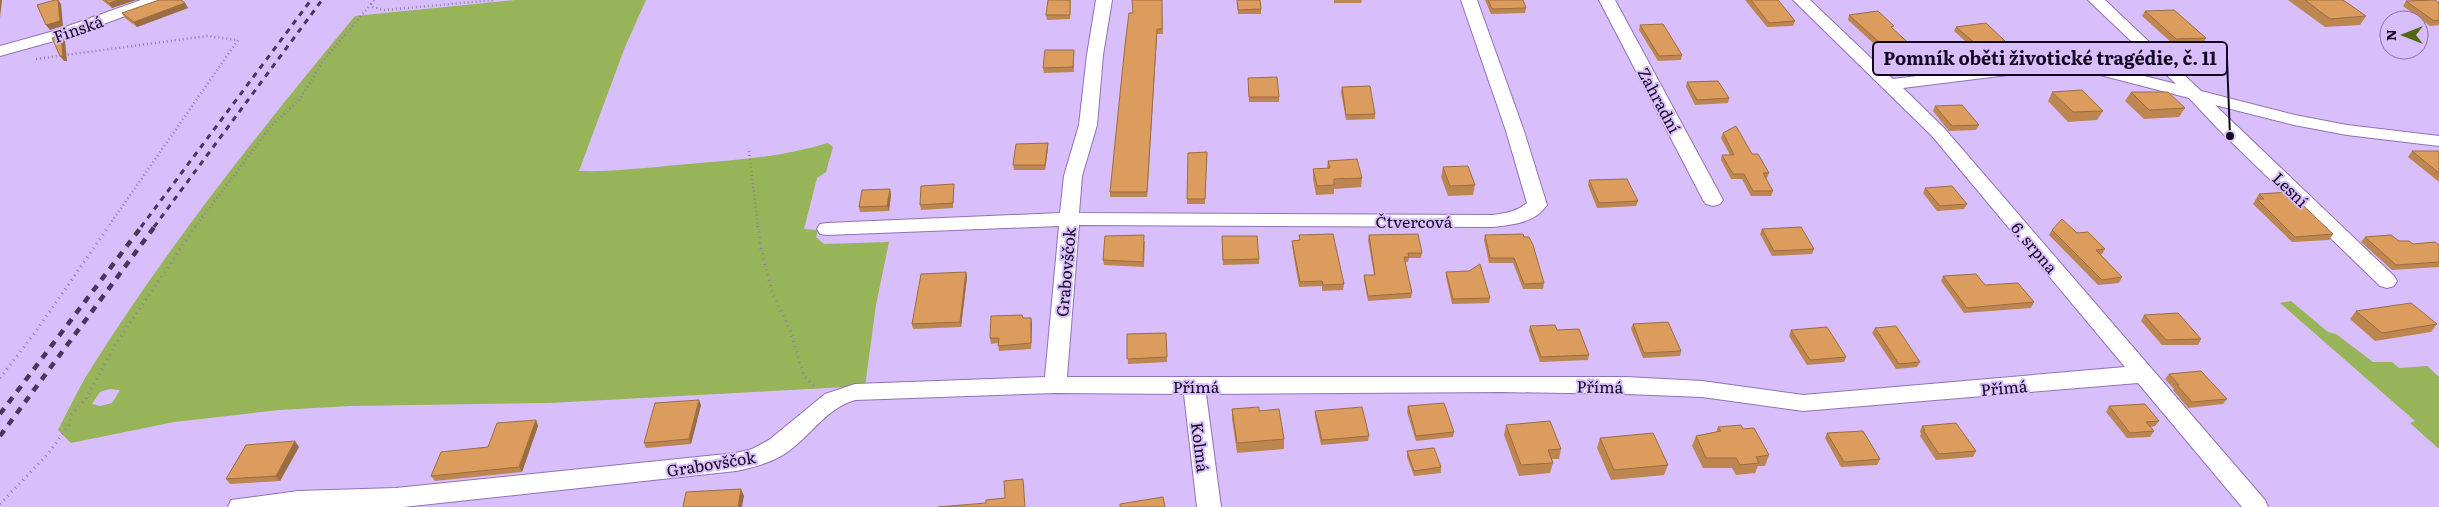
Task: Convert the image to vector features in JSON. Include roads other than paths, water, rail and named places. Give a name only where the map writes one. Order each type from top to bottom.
[{"type":"street","name":"Finská","points":[[0,51],[93,24],[155,0]]},
{"type":"street","name":"Grabovščok","points":[[240,507],[272,502],[363,497],[394,502],[685,468],[759,457],[783,443],[830,400],[855,392],[1055,385],[1073,176],[1088,125],[1095,55],[1104,0]]},
{"type":"street","name":"Čtvercová","points":[[1070,218],[1494,221],[1517,218],[1529,213],[1537,205],[1515,131],[1469,0]]},
{"type":"street","name":"Zahradní","points":[[1607,0],[1713,200]]},
{"type":"street","name":"6. srpna","points":[[1801,0],[1861,60],[1891,84],[1938,132],[2256,507]]},
{"type":"street","points":[[2096,0],[2174,72],[2195,96]]},
{"type":"street","name":"Lesní","points":[[1891,84],[2063,63],[2085,66],[2195,96],[2347,130],[2439,141]]},
{"type":"street","name":"Lesní","points":[[2195,96],[2387,281]]},
{"type":"street","name":"Grabovščok","points":[[827,229],[1070,218]]},
{"type":"street","name":"Přímá","points":[[1055,385],[1194,386],[1448,383],[1687,388],[1735,392],[1776,401],[1803,403],[2143,374]]},
{"type":"street","name":"Kolmá","points":[[1194,386],[1209,507]]},
{"type":"railway","points":[[141,227],[311,0]]},
{"type":"railway","points":[[154,227],[322,0]]},
{"type":"railway","points":[[0,414],[142,226]]},
{"type":"railway","points":[[0,436],[155,226]]},
{"type":"place","name":"Pomník oběti životické tragédie, č. 11","points":[[2230,136]]}]
